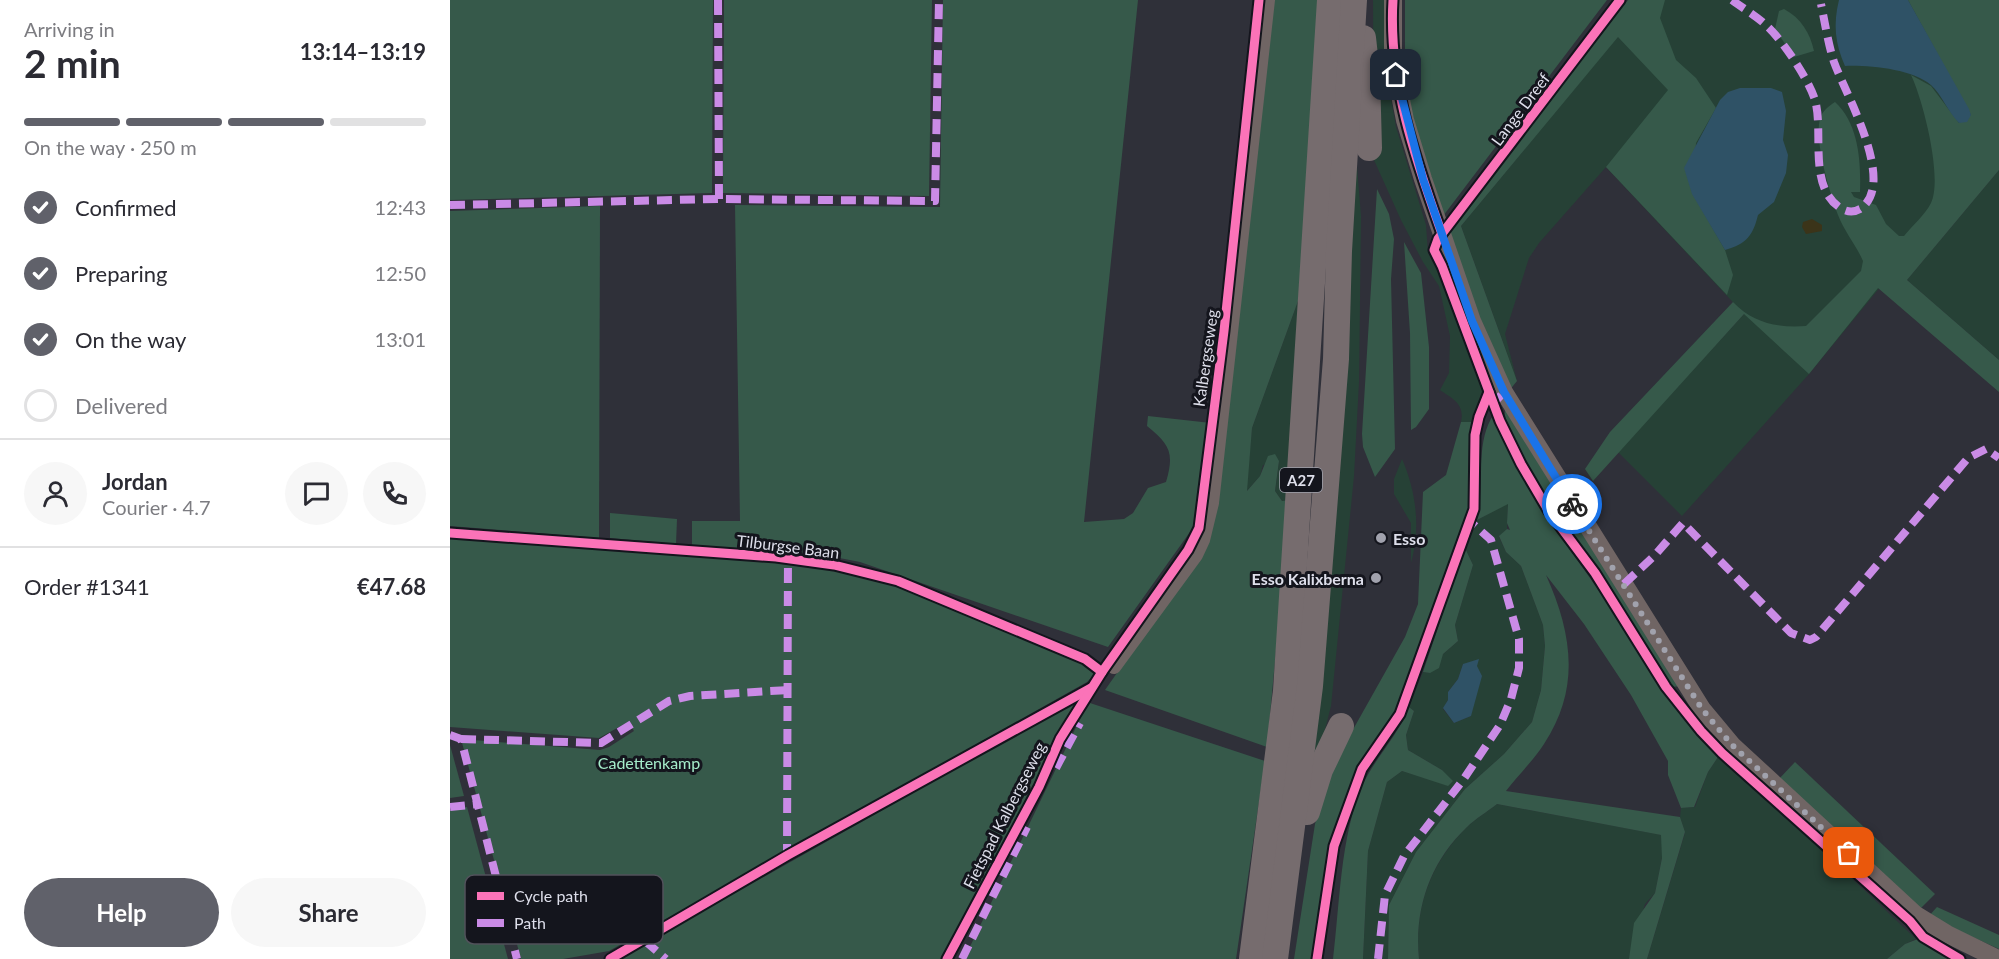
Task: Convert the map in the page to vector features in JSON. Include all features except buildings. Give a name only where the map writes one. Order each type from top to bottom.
[{"type":"highway","name":"A27","points":[[1252,959],[1286,691],[1330,0]]},
{"type":"highway","name":"A27","points":[[1275,959],[1310,686],[1336,359],[1339,251],[1354,0]]},
{"type":"highway","points":[[1359,0],[1368,74],[1369,148]]},
{"type":"highway","name":"A27","points":[[1287,878],[1320,770],[1341,726]]},
{"type":"street","name":"Kalbergseweg","points":[[1113,667],[1196,555],[1203,540],[1212,503],[1268,0]]},
{"type":"street","points":[[1393,0],[1393,60],[1398,90],[1423,179],[1472,321],[1504,392],[1563,489],[1702,709],[1732,745],[1916,915],[1947,934],[1998,959]]},
{"type":"green space","points":[[450,0],[713,0],[712,193],[450,200]]},
{"type":"green space","points":[[724,0],[932,0],[929,196],[723,193]]},
{"type":"green space","points":[[943,0],[1138,0],[1084,522],[1124,519],[1133,513],[1148,488],[1166,482],[1170,456],[1161,438],[1147,426],[1148,416],[1211,423],[1202,505],[1195,525],[1108,647],[860,562],[824,555],[692,545],[692,521],[740,521],[735,205],[940,207]]},
{"type":"green space","points":[[1272,0],[1321,0],[1302,290],[1252,428],[1247,491],[1260,476],[1268,456],[1275,454],[1279,461],[1275,491],[1282,501],[1290,500],[1267,747],[1105,690],[1199,556]]},
{"type":"green space","points":[[1373,0],[1387,0],[1390,93],[1396,127],[1426,225],[1428,253],[1448,289],[1486,394],[1476,422],[1461,422],[1460,406],[1440,390],[1449,373],[1450,336],[1439,286],[1423,262],[1401,220],[1374,160]]},
{"type":"green space","points":[[1405,0],[1607,0],[1440,220],[1416,136],[1405,77]]},
{"type":"green space","points":[[1628,0],[1917,0],[1999,142],[1809,374],[1682,516],[1618,452],[1744,314],[1606,167],[1539,243],[1529,258],[1505,334],[1517,381],[1461,226],[1617,37],[1607,26]]},
{"type":"green space","points":[[1628,0],[1665,0],[1660,18],[1676,60],[1696,78],[1716,108],[1696,143],[1693,194],[1725,250],[1733,275],[1727,295],[1606,167],[1668,90],[1618,37],[1461,226],[1517,381],[1508,392],[1447,232]]},
{"type":"green space","points":[[1908,0],[1999,0],[1999,170],[1907,280],[1999,360],[1999,392],[1878,288],[1809,374],[1744,314],[1593,481],[1585,469],[1610,432],[1733,302],[1749,315],[1766,323],[1806,326],[1861,271],[1863,261],[1838,215],[1821,154],[1820,119],[1828,107],[1835,102],[1843,111],[1854,132],[1859,156],[1860,192],[1851,192],[1854,197],[1876,205],[1886,224],[1899,236],[1904,236],[1931,203],[1935,176],[1933,158],[1926,120],[1911,75],[1931,86],[1959,123],[1971,115]]},
{"type":"green space","points":[[1784,9],[1804,27],[1814,51],[1794,57],[1775,29],[1779,11]]},
{"type":"green space","points":[[1356,154],[1361,216],[1359,382],[1354,476],[1331,706],[1309,792]]},
{"type":"green space","points":[[1999,170],[1999,360],[1907,280]]},
{"type":"green space","points":[[1377,189],[1389,214],[1394,239],[1391,279],[1395,449],[1375,477],[1363,447],[1362,434]]},
{"type":"green space","points":[[600,206],[599,538],[450,526],[450,211]]},
{"type":"green space","points":[[1404,242],[1421,273],[1429,347],[1429,409],[1416,427],[1411,430],[1410,333]]},
{"type":"green space","points":[[1302,290],[1290,500],[1282,501],[1275,491],[1279,461],[1263,465],[1260,476],[1246,492],[1252,428]]},
{"type":"green space","points":[[1506,405],[1682,686],[1671,687],[1594,566],[1551,510],[1539,484],[1513,444],[1504,419]]},
{"type":"green space","points":[[1494,414],[1502,438],[1514,462],[1543,510],[1663,689],[1683,715],[1720,754],[1708,772],[1694,807],[1681,808],[1668,775],[1668,761],[1631,695],[1584,624],[1546,575],[1567,639],[1568,681],[1564,702],[1556,723],[1544,744],[1506,791],[1680,817],[1685,832],[1647,959],[1629,959],[1634,923],[1655,893],[1662,858],[1661,835],[1497,804],[1470,824],[1454,841],[1434,871],[1422,904],[1418,940],[1419,959],[1388,959],[1389,905],[1416,852],[1465,789],[1504,754],[1532,722],[1541,690],[1545,646],[1543,625],[1521,566],[1506,552],[1499,536],[1507,529],[1510,530],[1507,523],[1508,504],[1477,520],[1484,438]]},
{"type":"green space","points":[[1461,422],[1476,422],[1469,515],[1464,532],[1402,709],[1357,781],[1349,800],[1340,839],[1323,959],[1294,959],[1315,824],[1326,787],[1346,742],[1405,637],[1418,604],[1423,492],[1446,475]]},
{"type":"green space","points":[[1402,459],[1411,484],[1416,510],[1416,536],[1411,563],[1411,523],[1394,494],[1394,479]]},
{"type":"green space","points":[[1508,503],[1507,529],[1499,537],[1506,552],[1521,566],[1543,625],[1545,646],[1541,690],[1532,722],[1504,754],[1465,789],[1416,852],[1389,905],[1388,959],[1363,959],[1368,851],[1387,782],[1402,771],[1448,785],[1442,770],[1408,750],[1406,735],[1414,711],[1409,707],[1423,672],[1430,673],[1443,654],[1458,641],[1455,625],[1473,565],[1465,548],[1477,520]],"holes":[[[1463,664],[1471,716],[1454,723],[1443,709],[1448,700],[1448,692],[1458,679]]]},
{"type":"green space","points":[[610,513],[677,519],[676,544],[610,538]]},
{"type":"green space","name":"Cadettenkamp","points":[[450,538],[760,560],[822,566],[857,573],[1026,630],[1098,671],[1087,682],[663,921],[663,875],[498,875],[461,739],[600,750],[634,731],[628,722],[599,738],[450,727]]},
{"type":"green space","points":[[1465,548],[1473,565],[1455,625],[1458,641],[1443,654],[1439,668],[1430,673],[1423,672]]},
{"type":"green space","points":[[1076,701],[944,959],[618,959],[645,944],[663,944],[663,934]]},
{"type":"green space","points":[[1090,703],[1265,761],[1236,959],[964,959],[1080,719]]},
{"type":"green space","points":[[1409,707],[1414,711],[1406,735],[1408,750],[1442,770],[1453,781],[1448,786],[1402,771],[1387,782],[1368,851],[1363,959],[1333,959],[1345,849],[1355,806],[1367,776],[1399,728]]},
{"type":"green space","points":[[450,745],[464,796],[450,798]]},
{"type":"green space","points":[[1720,754],[1916,939],[1905,944],[1887,959],[1647,959],[1685,833],[1680,817],[1681,808],[1695,807],[1708,772]]},
{"type":"green space","points":[[1795,762],[1935,894],[1919,910],[1777,781]]},
{"type":"green space","points":[[1497,804],[1662,835],[1662,858],[1655,893],[1645,904],[1629,959],[1419,959],[1419,922],[1427,888],[1434,871],[1454,841],[1467,827]]},
{"type":"green space","points":[[467,807],[485,875],[465,875],[465,944],[504,944],[508,959],[450,959],[450,810]]},
{"type":"green space","points":[[1937,907],[1999,935],[1999,949],[1928,917]]},
{"type":"green space","points":[[1923,937],[1957,959],[1887,959],[1905,944]]},
{"type":"green space","points":[[517,944],[621,944],[609,951],[563,959],[521,959]]},
{"type":"sand","points":[[1812,219],[1822,225],[1822,231],[1806,234],[1802,227],[1803,222]]},
{"type":"water","points":[[1839,0],[1908,0],[1969,109],[1971,115],[1967,122],[1959,123],[1935,89],[1913,75],[1890,69],[1845,66],[1836,34]]},
{"type":"water","points":[[1740,88],[1771,88],[1782,92],[1786,111],[1783,140],[1788,155],[1786,173],[1774,202],[1758,215],[1754,228],[1744,242],[1725,250],[1692,194],[1684,168],[1720,100],[1728,92]]},
{"type":"water","points":[[1479,659],[1477,666],[1482,676],[1471,716],[1454,723],[1443,708],[1448,700],[1448,692],[1458,679],[1463,664]]},
{"type":"marked path","points":[[718,0],[719,199]]},
{"type":"marked path","points":[[450,205],[719,199],[935,201],[939,0]]},
{"type":"marked path","points":[[1732,0],[1768,27],[1795,61],[1815,100],[1823,186],[1829,197],[1839,207],[1847,211],[1855,211],[1860,209],[1870,197],[1874,180],[1871,160],[1857,116],[1834,62],[1821,4]]},
{"type":"marked path","points":[[1491,406],[1504,392]]},
{"type":"marked path","points":[[1624,584],[1654,556],[1683,523],[1791,633],[1810,640],[1816,637],[1968,458],[1986,449],[1999,458]]},
{"type":"marked path","points":[[1378,959],[1385,895],[1404,856],[1463,780],[1500,725],[1511,699],[1519,668],[1519,639],[1491,540],[1473,524]]},
{"type":"marked path","points":[[787,859],[788,553]]},
{"type":"marked path","points":[[461,739],[601,743],[669,701],[690,696],[788,690]]},
{"type":"marked path","points":[[1056,768],[1080,723]]},
{"type":"marked path","points":[[450,735],[461,739],[496,875]]},
{"type":"marked path","points":[[450,807],[479,804]]},
{"type":"marked path","points":[[962,959],[1027,827]]},
{"type":"marked path","points":[[513,944],[517,959]]},
{"type":"marked path","points":[[648,944],[666,959]]},
{"type":"cycle path","name":"Fietspad Kalbergseweg","points":[[947,959],[1039,787],[1060,739],[1102,672],[1188,550],[1199,528],[1224,331],[1259,0]]},
{"type":"cycle path","points":[[1393,0],[1395,60],[1405,119],[1442,234]]},
{"type":"cycle path","name":"Lange Dreef","points":[[1620,0],[1438,239],[1434,250],[1500,421],[1521,464],[1548,510],[1595,573],[1666,687],[1722,753],[1910,921],[1923,937],[1960,959]]},
{"type":"cycle path","points":[[1317,959],[1334,846],[1362,769],[1400,714],[1474,509],[1475,435],[1489,392]]},
{"type":"cycle path","name":"Tilburgse Baan","points":[[450,533],[776,557],[834,565],[898,581],[1085,659],[1102,672]]},
{"type":"cycle path","points":[[663,928],[788,855],[1091,688]]},
{"type":"cycle path","points":[[610,959],[636,944]]},
{"type":"way so far","points":[[1572,504],[1702,709],[1732,745],[1849,853]]},
{"type":"place","name":"Esso","points":[[1381,538]]},
{"type":"place","name":"Esso Kalixberna","points":[[1376,578]]},
{"type":"route","points":[[1396,75],[1405,120],[1423,179],[1472,321],[1504,392],[1572,504]]}]
